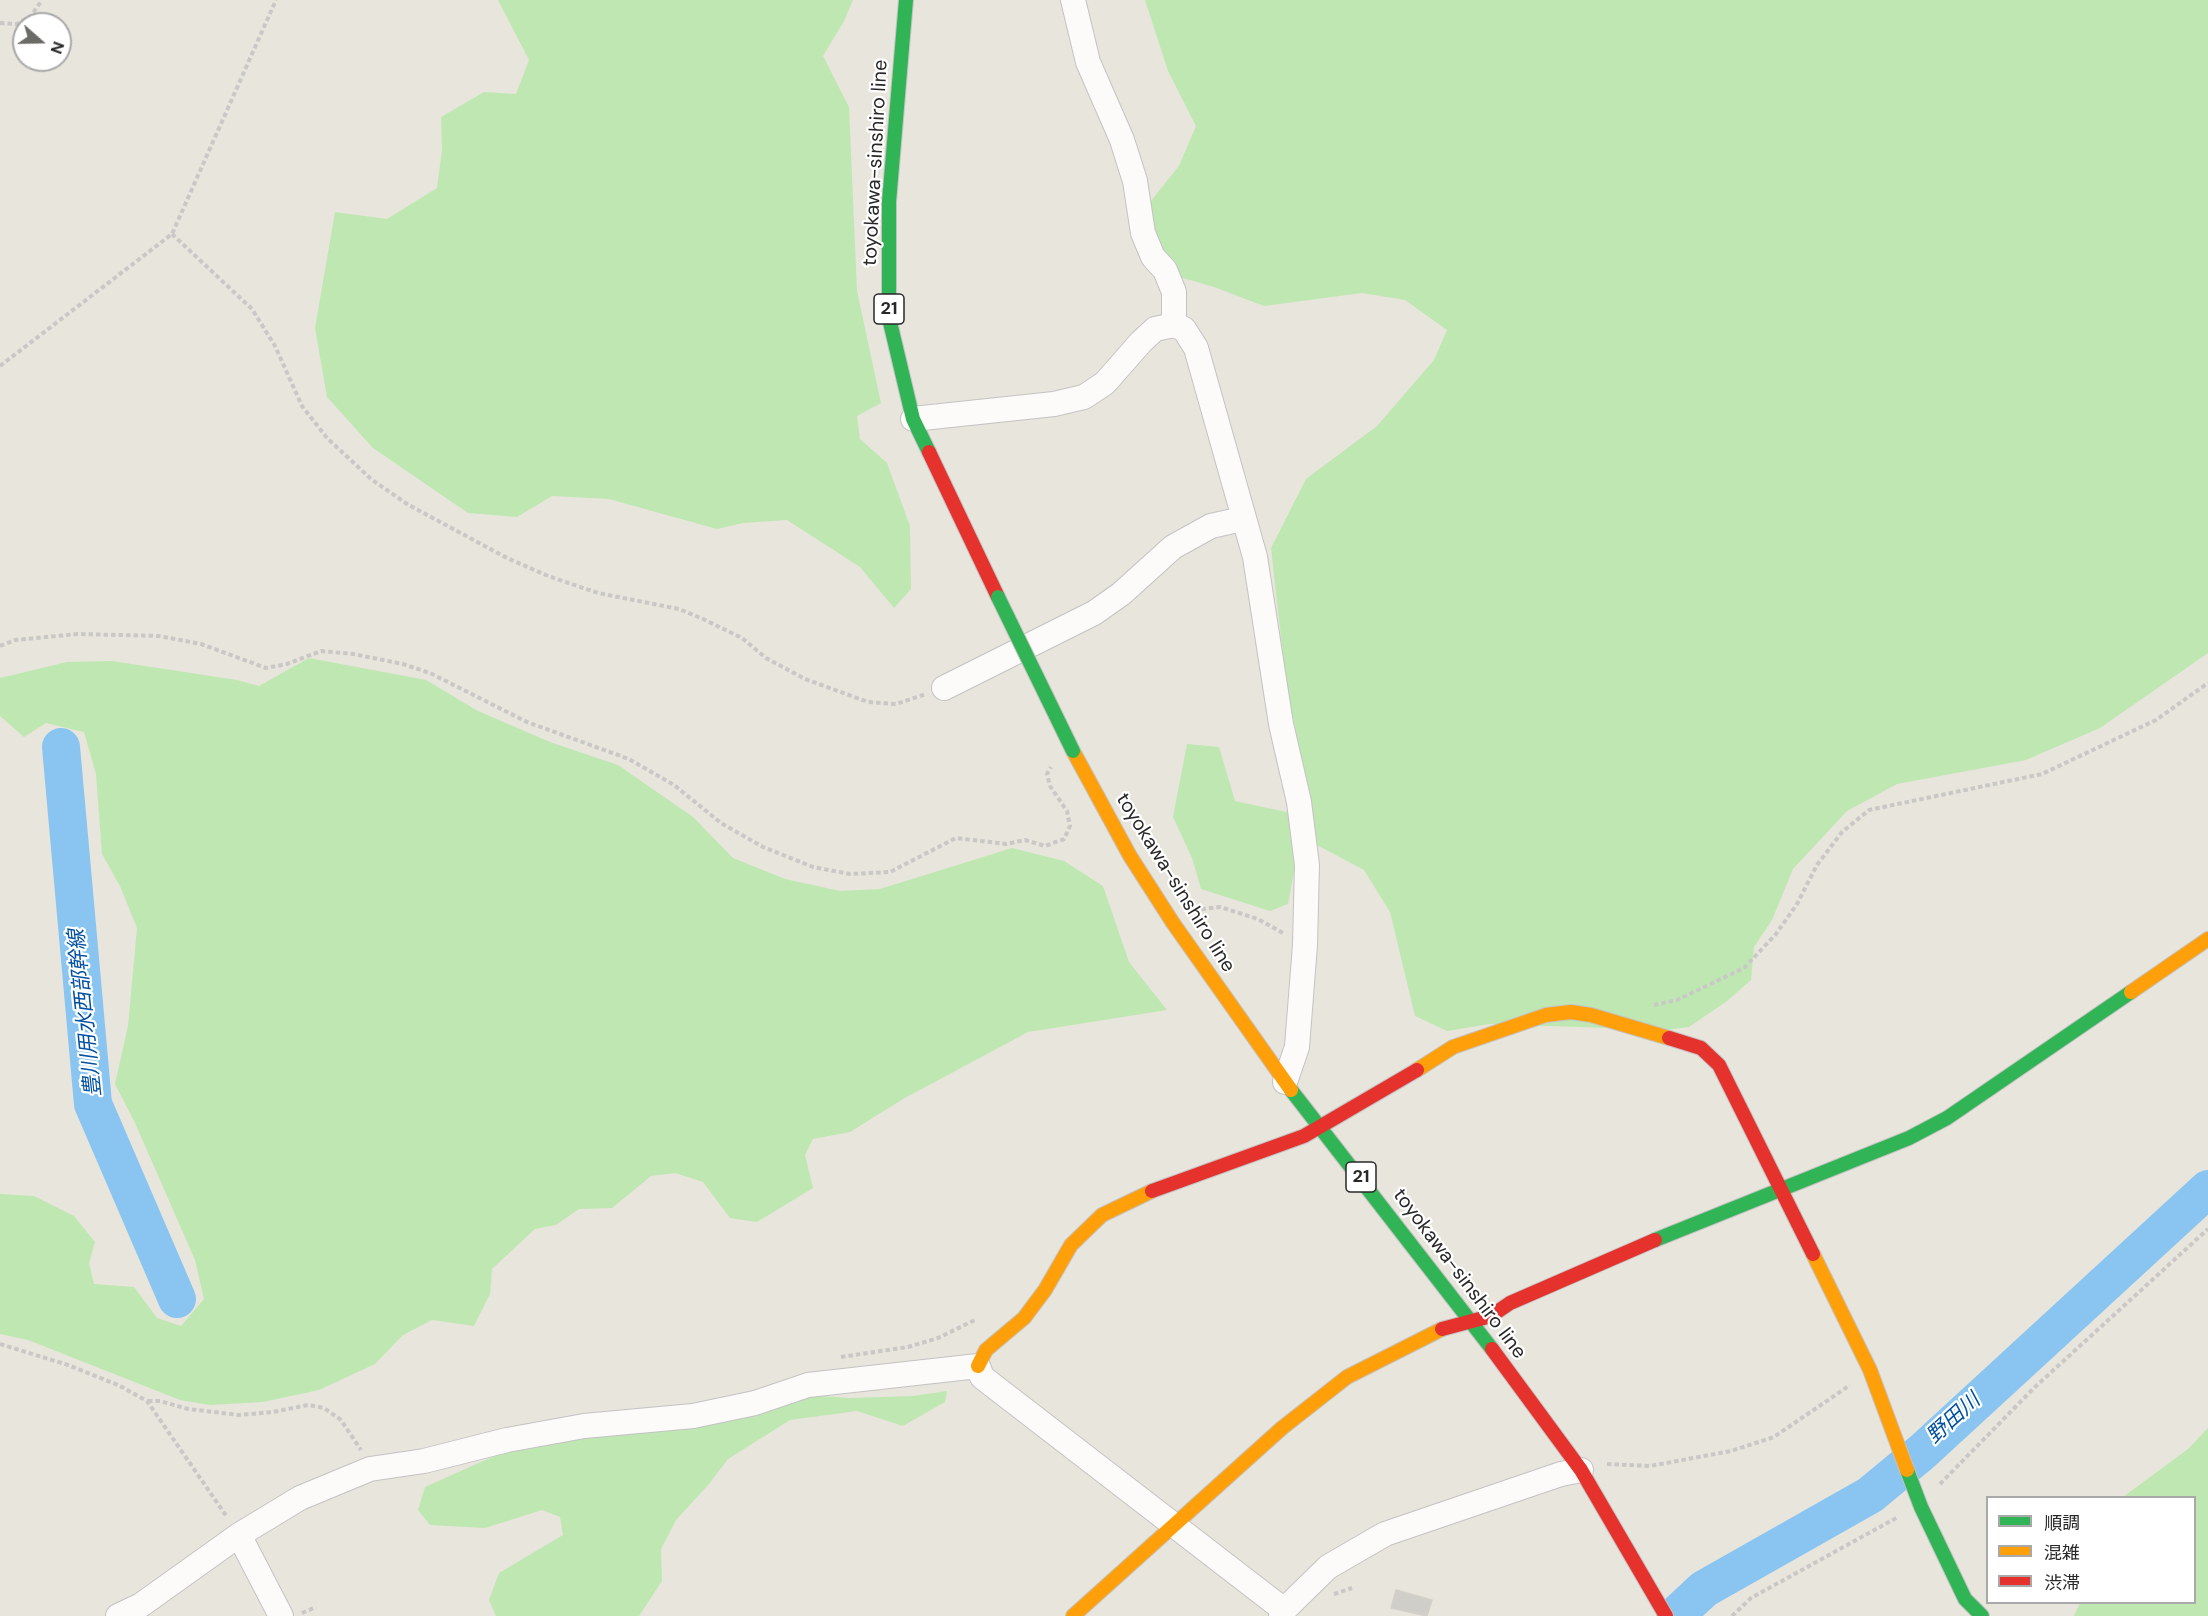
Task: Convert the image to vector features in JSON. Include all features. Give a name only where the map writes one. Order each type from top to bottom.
[{"type":"street","name":"toyokawa-sinshiro line","points":[[906,0],[889,202],[889,318],[913,419],[1073,751],[1130,855],[1173,923],[1285,1082],[1323,1127],[1471,1320],[1581,1470],[1666,1616]]},
{"type":"street","points":[[1073,0],[1088,62],[1122,140],[1135,181],[1143,233],[1153,257],[1165,270],[1174,292],[1174,325]]},
{"type":"street","points":[[913,419],[1054,404],[1084,397],[1105,383],[1155,329],[1174,325],[1184,329],[1196,348],[1242,519],[1255,557],[1281,724],[1299,802],[1307,865],[1305,945],[1297,1047],[1285,1082]]},
{"type":"street","points":[[944,688],[1094,613],[1121,594],[1173,547],[1210,526],[1242,519]]},
{"type":"street","points":[[1073,1616],[1326,1391],[1347,1377],[1445,1328],[1491,1316],[1510,1303],[1587,1268],[1909,1138],[1947,1118],[2208,939]]},
{"type":"street","points":[[1581,1470],[1561,1474],[1385,1534],[1328,1568],[1282,1613],[1175,1524],[982,1377],[978,1366],[986,1350],[1024,1318],[1046,1290],[1071,1245],[1102,1215],[1146,1193],[1323,1127],[1453,1047],[1546,1015],[1571,1012],[1591,1015],[1701,1048],[1719,1065],[1732,1086],[1870,1370],[1919,1502],[1965,1599],[1982,1616]]},
{"type":"street","points":[[118,1616],[141,1605],[239,1535],[300,1498],[370,1469],[424,1461],[507,1440],[584,1426],[693,1416],[755,1403],[807,1386],[978,1366]]},
{"type":"street","points":[[239,1535],[281,1616]]},
{"type":"path","points":[[0,23],[16,24],[31,15],[42,0]]},
{"type":"path","points":[[0,366],[172,234],[276,0]]},
{"type":"path","points":[[172,234],[252,309],[275,346],[302,406],[327,438],[371,479],[407,504],[507,558],[548,576],[598,593],[679,609],[703,619],[742,638],[766,658],[805,679],[868,702],[896,704],[944,688]]},
{"type":"path","points":[[0,646],[15,640],[78,634],[159,636],[201,644],[266,668],[287,664],[321,651],[353,654],[403,664],[430,673],[527,722],[629,759],[674,785],[721,823],[763,848],[813,867],[850,874],[890,872],[956,838],[1006,844],[1025,840],[1045,846],[1064,839],[1070,826],[1067,811],[1050,786],[1047,774],[1052,764],[1073,751]]},
{"type":"path","points":[[1647,1006],[1677,1000],[1744,968],[1776,934],[1797,904],[1817,865],[1842,832],[1869,810],[2042,774],[2156,720],[2208,682]]},
{"type":"path","points":[[1173,923],[1194,910],[1220,907],[1258,919],[1305,945]]},
{"type":"path","points":[[1732,1616],[1751,1598],[1919,1502],[2035,1387],[2208,1229]]},
{"type":"path","points":[[834,1358],[908,1347],[938,1338],[985,1316]]},
{"type":"path","points":[[0,1344],[68,1365],[118,1385],[147,1401],[239,1535]]},
{"type":"path","points":[[1581,1470],[1601,1464],[1650,1466],[1731,1451],[1774,1437],[1870,1370]]},
{"type":"path","points":[[147,1401],[159,1401],[188,1410],[239,1415],[273,1412],[308,1405],[324,1408],[341,1420],[368,1461],[370,1469]]},
{"type":"green space","points":[[498,0],[853,0],[844,21],[823,56],[849,107],[857,291],[881,403],[857,416],[860,439],[887,463],[910,526],[911,589],[894,608],[860,567],[787,520],[743,523],[717,529],[609,499],[552,496],[517,517],[468,513],[373,448],[327,397],[315,328],[335,212],[387,219],[437,188],[442,150],[441,117],[484,92],[516,94],[529,60]]},
{"type":"green space","points":[[1145,0],[2208,0],[2208,653],[2100,728],[2026,760],[1897,784],[1847,811],[1793,869],[1772,920],[1754,947],[1751,980],[1727,1001],[1689,1027],[1665,1030],[1490,1024],[1447,1031],[1415,1016],[1390,912],[1364,870],[1315,844],[1296,861],[1288,904],[1270,911],[1201,889],[1192,858],[1173,817],[1187,744],[1219,747],[1235,801],[1286,812],[1306,779],[1287,690],[1271,548],[1306,479],[1377,426],[1434,360],[1447,330],[1405,300],[1362,293],[1264,306],[1214,287],[1176,276],[1150,243],[1146,207],[1179,166],[1196,126],[1168,71]]},
{"type":"green space","points":[[309,658],[426,680],[478,711],[550,742],[618,765],[693,817],[733,858],[785,879],[840,891],[880,889],[1012,848],[1064,861],[1103,886],[1129,962],[1167,1010],[1028,1032],[903,1099],[850,1132],[813,1139],[805,1155],[813,1188],[757,1222],[730,1218],[703,1182],[675,1173],[651,1176],[612,1208],[579,1209],[556,1225],[535,1229],[492,1269],[490,1294],[474,1326],[432,1320],[403,1335],[375,1364],[319,1390],[263,1402],[210,1405],[180,1400],[28,1340],[0,1334],[0,1194],[34,1196],[74,1216],[95,1242],[89,1263],[94,1284],[134,1287],[157,1318],[181,1326],[204,1299],[195,1260],[135,1123],[115,1084],[128,1026],[137,928],[120,886],[102,854],[96,774],[84,732],[46,723],[24,737],[0,716],[0,678],[67,662],[112,661],[237,680],[259,686]]},
{"type":"green space","points":[[947,1391],[945,1402],[903,1426],[857,1411],[790,1420],[728,1459],[676,1520],[661,1549],[662,1581],[639,1616],[496,1616],[489,1600],[499,1573],[563,1535],[560,1517],[542,1510],[485,1528],[430,1525],[418,1510],[425,1487],[517,1446],[703,1426],[804,1395],[850,1398],[913,1396]]},
{"type":"green space","points":[[2208,1428],[2208,1616],[2074,1616],[2080,1604],[2196,1604],[2196,1496],[2124,1496],[2188,1449]]},
{"type":"building","points":[[1396,1590],[1432,1600],[1427,1616],[1391,1608]]},
{"type":"waterway","name":"豊川用水西部幹線","points":[[61,747],[93,1104],[177,1299]]},
{"type":"waterway","name":"野田川","points":[[1675,1616],[1704,1589],[1870,1495],[1922,1452],[2208,1189]]},
{"type":"traffic: fast","points":[[906,0],[889,202],[889,318],[913,419],[929,452]]},
{"type":"traffic: fast","points":[[998,597],[1073,751]]},
{"type":"traffic: fast","points":[[1655,1240],[1909,1138],[1947,1118],[2131,992]]},
{"type":"traffic: fast","points":[[1291,1090],[1492,1349]]},
{"type":"traffic: fast","points":[[1907,1470],[1921,1507],[1965,1599],[1982,1616]]},
{"type":"traffic: slow","points":[[1073,751],[1130,856],[1173,923],[1291,1090]]},
{"type":"traffic: slow","points":[[2131,992],[2208,939]]},
{"type":"traffic: slow","points":[[1417,1070],[1453,1047],[1546,1015],[1571,1012],[1591,1015],[1669,1038]]},
{"type":"traffic: slow","points":[[978,1366],[986,1350],[1024,1318],[1045,1290],[1071,1245],[1102,1215],[1152,1191]]},
{"type":"traffic: slow","points":[[1813,1254],[1870,1370],[1907,1470]]},
{"type":"traffic: slow","points":[[1073,1616],[1282,1428],[1347,1377],[1442,1329]]},
{"type":"traffic: jam","points":[[929,452],[998,597]]},
{"type":"traffic: jam","points":[[1669,1038],[1701,1048],[1719,1065],[1813,1254]]},
{"type":"traffic: jam","points":[[1152,1191],[1304,1136],[1417,1070]]},
{"type":"traffic: jam","points":[[1442,1329],[1491,1316],[1510,1303],[1655,1240]]},
{"type":"traffic: jam","points":[[1492,1349],[1581,1470],[1666,1616]]}]
